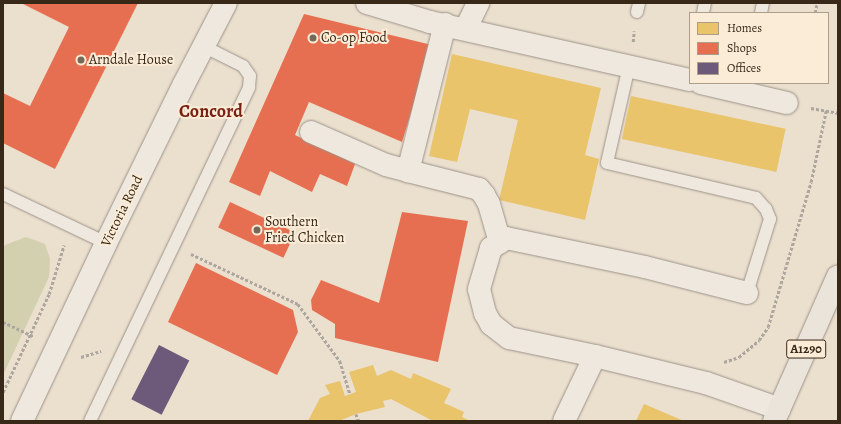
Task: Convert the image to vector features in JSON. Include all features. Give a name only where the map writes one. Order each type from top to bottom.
[{"type":"main road","name":"A1290","points":[[777,415],[838,276]]},
{"type":"street","name":"Victoria Road","points":[[22,421],[106,243],[203,46],[226,3]]},
{"type":"street","points":[[367,3],[438,23],[466,28],[689,80]]},
{"type":"street","points":[[466,28],[478,3]]},
{"type":"street","points":[[408,172],[438,23]]},
{"type":"street","points":[[705,84],[787,103]]},
{"type":"street","points":[[311,132],[386,165],[408,172],[479,189],[489,204],[500,242]]},
{"type":"street","points":[[747,293],[645,267],[506,238],[491,248],[478,289],[485,313],[491,324],[509,338],[595,356],[706,383],[777,415]]},
{"type":"street","points":[[564,421],[595,356]]},
{"type":"lane","points":[[90,421],[248,87],[250,76],[243,66],[203,46]]},
{"type":"lane","points":[[629,66],[607,163],[756,198],[766,209],[770,219],[747,293]]},
{"type":"lane","points":[[4,197],[106,243]]},
{"type":"path","points":[[629,66],[638,8]]},
{"type":"path","points":[[706,383],[712,367],[739,357],[759,340],[768,327],[811,182],[826,111]]},
{"type":"path","points":[[3,392],[49,294],[70,226]]},
{"type":"path","points":[[173,245],[298,304],[340,361],[350,394]]},
{"type":"path","points":[[3,322],[30,334]]},
{"type":"path","points":[[356,414],[359,421]]},
{"type":"shaded area","points":[[26,237],[45,244],[50,259],[49,277],[3,375],[3,248],[5,245]]},
{"type":"building: Homes","points":[[452,54],[601,88],[585,155],[599,159],[585,220],[499,200],[518,120],[470,109],[457,162],[429,156]]},
{"type":"building: Homes","points":[[631,96],[786,129],[776,172],[622,139]]},
{"type":"building: Homes","points":[[373,365],[377,376],[391,370],[411,379],[413,373],[451,389],[444,403],[464,412],[462,417],[470,421],[433,421],[391,399],[383,401],[385,407],[356,414],[339,421],[308,421],[320,398],[330,394],[325,385],[340,381],[345,396],[356,392],[349,372]]},
{"type":"building: Homes","points":[[644,404],[684,421],[636,421]]},
{"type":"building: Shops","name":"Arndale House","points":[[21,3],[138,3],[55,169],[3,143],[3,93],[30,106],[69,27]]},
{"type":"building: Shops","points":[[304,14],[432,45],[402,142],[309,102],[295,135],[355,164],[347,186],[320,174],[312,192],[270,171],[260,196],[229,182]]},
{"type":"building: Shops","name":"Southern Fried Chicken","points":[[230,202],[295,232],[283,258],[218,227]]},
{"type":"building: Shops","points":[[402,212],[468,221],[438,362],[335,338],[335,324],[312,310],[311,300],[321,280],[379,303]]},
{"type":"building: Shops","points":[[196,263],[293,310],[298,332],[277,375],[168,322]]},
{"type":"building: Offices","points":[[159,345],[189,360],[162,415],[131,399]]},
{"type":"place","name":"Co-op Food","points":[[313,38]]},
{"type":"place","name":"Arndale House","points":[[81,60]]},
{"type":"place","name":"Southern Fried Chicken","points":[[257,230]]},
{"type":"district","name":"Concord","points":[[211,111]]}]
